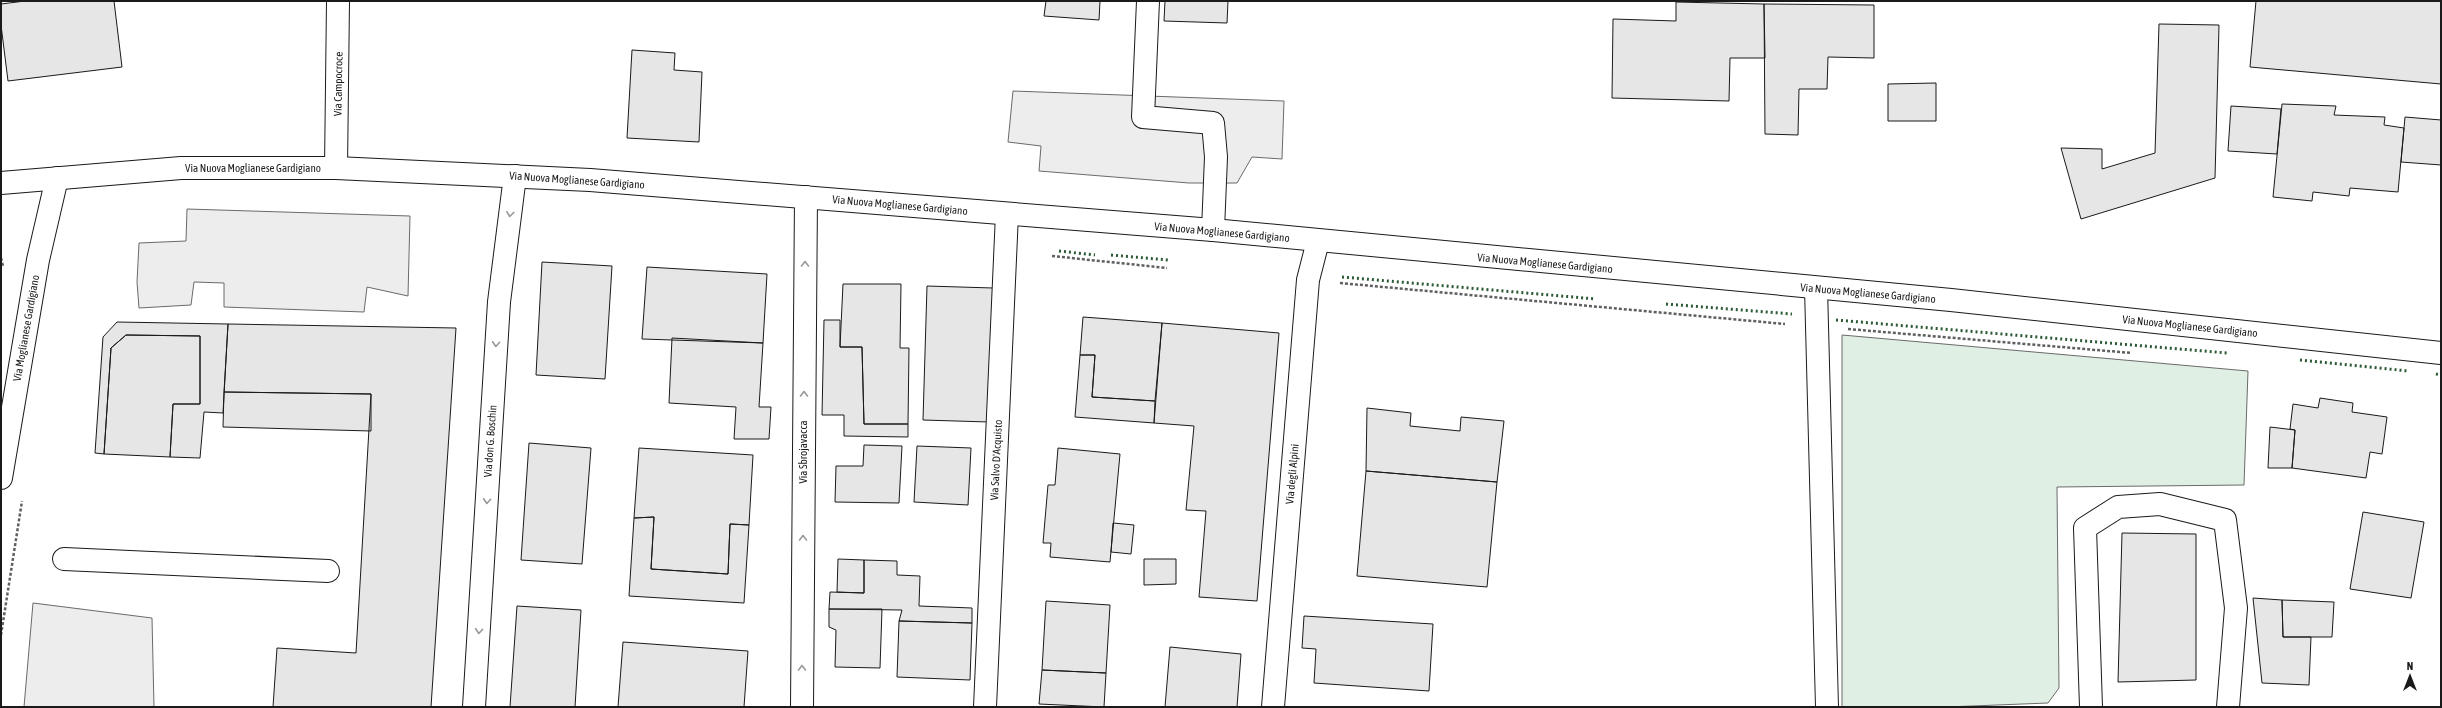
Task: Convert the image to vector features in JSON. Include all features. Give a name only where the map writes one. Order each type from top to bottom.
[{"type":"street","name":"Via Campocroce","points":[[336,168],[338,1]]},
{"type":"street","points":[[1148,1],[1143,117],[1213,123],[1216,157],[1213,230]]},
{"type":"street","name":"Via Nuova Moglianese Gardigiano","points":[[1,183],[180,168],[336,168],[590,180],[1213,230],[1958,301],[2441,353]]},
{"type":"street","name":"Via don G. Boschin","points":[[474,707],[499,302],[514,176]]},
{"type":"street","name":"Via Moglianese Gardigiano","points":[[1,478],[3,449],[38,260],[57,178]]},
{"type":"street","name":"Via Sbrojavacca","points":[[802,707],[806,197]]},
{"type":"street","name":"Via Salvo D'Acquisto","points":[[985,707],[1007,214]]},
{"type":"street","name":"Via degli Alpini","points":[[1273,707],[1308,280],[1318,241]]},
{"type":"street","points":[[1816,288],[1827,707]]},
{"type":"street","points":[[2091,707],[2085,528],[2118,507],[2160,504],[2225,520],[2236,608],[2228,707]]},
{"type":"street","points":[[64,559],[328,571]]},
{"type":"path","points":[[1052,256],[1167,268]]},
{"type":"path","points":[[1340,283],[2133,354]]},
{"type":"green space","points":[[1842,335],[2248,371],[2244,485],[2057,487],[2059,688],[2048,703],[1946,707],[1842,707]]},
{"type":"shaded area","points":[[1013,91],[1284,101],[1282,159],[1252,157],[1237,183],[1189,183],[1039,171],[1041,146],[1008,142]]},
{"type":"shaded area","points":[[187,209],[410,216],[408,296],[367,287],[364,312],[224,307],[224,283],[194,282],[191,305],[139,308],[137,282],[139,243],[186,241]]},
{"type":"shaded area","points":[[33,603],[152,618],[154,707],[24,707]]},
{"type":"building","points":[[25,1],[114,1],[122,67],[8,81],[1,25],[1,4]]},
{"type":"building","points":[[1046,1],[1100,1],[1099,20],[1044,16]]},
{"type":"building","points":[[1165,1],[1228,1],[1227,23],[1164,21]]},
{"type":"building","points":[[2256,1],[2441,1],[2441,84],[2250,67]]},
{"type":"building","points":[[1676,2],[1764,4],[1765,58],[1730,58],[1729,101],[1612,98],[1613,19],[1676,21]]},
{"type":"building","points":[[1764,4],[1874,5],[1874,58],[1828,57],[1827,89],[1799,89],[1798,135],[1765,134]]},
{"type":"building","points":[[2159,24],[2219,25],[2215,178],[2081,219],[2061,148],[2102,149],[2102,169],[2155,153]]},
{"type":"building","points":[[632,50],[675,53],[674,70],[702,72],[699,142],[627,138]]},
{"type":"building","points":[[1936,83],[1936,121],[1888,121],[1888,84]]},
{"type":"building","points":[[2282,104],[2336,106],[2334,115],[2385,117],[2384,125],[2404,128],[2398,192],[2350,188],[2349,196],[2313,192],[2312,201],[2273,197]]},
{"type":"building","points":[[2231,106],[2281,109],[2277,154],[2228,151]]},
{"type":"building","points":[[2405,117],[2441,120],[2441,165],[2401,162]]},
{"type":"building","points":[[542,262],[612,266],[605,379],[536,375]]},
{"type":"building","points":[[647,267],[767,274],[763,343],[642,339]]},
{"type":"building","points":[[843,284],[901,284],[900,348],[909,348],[908,424],[864,424],[862,347],[840,347]]},
{"type":"building","points":[[927,286],[993,288],[989,422],[923,420]]},
{"type":"building","points":[[1083,317],[1162,323],[1155,401],[1092,397],[1095,355],[1080,355]]},
{"type":"building","points":[[824,320],[840,320],[840,347],[862,347],[864,424],[908,424],[908,437],[844,436],[844,415],[822,415]]},
{"type":"building","points":[[117,322],[228,324],[223,413],[204,412],[200,458],[170,457],[173,404],[200,404],[200,336],[126,335],[111,348],[104,454],[95,453],[103,337]]},
{"type":"building","points":[[1162,323],[1279,333],[1257,601],[1199,597],[1206,511],[1186,510],[1194,426],[1154,423]]},
{"type":"building","points":[[228,324],[456,328],[431,707],[273,707],[277,648],[356,653],[371,394],[224,392]]},
{"type":"building","points":[[126,335],[200,336],[200,404],[173,404],[170,457],[104,454],[111,348]]},
{"type":"building","points":[[672,338],[763,343],[759,407],[771,407],[769,439],[734,439],[736,407],[669,403]]},
{"type":"building","points":[[1080,355],[1095,355],[1092,397],[1155,401],[1154,423],[1075,417]]},
{"type":"building","points":[[224,392],[371,394],[371,431],[223,427]]},
{"type":"building","points":[[2320,398],[2353,403],[2352,412],[2387,417],[2382,454],[2370,452],[2366,478],[2292,468],[2295,430],[2290,429],[2293,404],[2318,408]]},
{"type":"building","points":[[1367,408],[1411,413],[1410,426],[1460,431],[1461,417],[1504,421],[1497,482],[1366,471]]},
{"type":"building","points":[[2270,427],[2295,430],[2292,468],[2268,468]]},
{"type":"building","points":[[529,443],[591,448],[582,564],[521,560]]},
{"type":"building","points":[[864,445],[902,446],[899,503],[835,502],[836,466],[863,466]]},
{"type":"building","points":[[917,446],[971,448],[968,505],[914,502]]},
{"type":"building","points":[[639,448],[753,455],[749,525],[730,524],[728,574],[651,569],[654,517],[634,518]]},
{"type":"building","points":[[1058,448],[1120,454],[1110,562],[1050,557],[1051,543],[1043,543],[1048,485],[1055,485]]},
{"type":"building","points":[[1366,471],[1497,482],[1487,587],[1357,576]]},
{"type":"building","points":[[2363,512],[2424,522],[2411,598],[2350,589]]},
{"type":"building","points":[[654,517],[651,569],[728,574],[730,524],[749,525],[744,603],[629,596],[634,518]]},
{"type":"building","points":[[1113,523],[1134,525],[1131,554],[1111,552]]},
{"type":"building","points":[[2122,533],[2196,534],[2196,680],[2118,682]]},
{"type":"building","points":[[838,559],[864,560],[864,593],[837,592]]},
{"type":"building","points":[[1144,559],[1176,559],[1176,584],[1144,585]]},
{"type":"building","points":[[864,560],[897,561],[897,575],[920,576],[919,606],[972,608],[972,623],[899,621],[902,610],[829,609],[830,592],[864,593]]},
{"type":"building","points":[[2253,598],[2282,600],[2283,637],[2311,637],[2309,685],[2262,683]]},
{"type":"building","points":[[2282,600],[2334,602],[2332,637],[2283,637]]},
{"type":"building","points":[[1046,601],[1110,605],[1106,673],[1042,670]]},
{"type":"building","points":[[517,606],[581,610],[575,707],[510,707]]},
{"type":"building","points":[[829,609],[882,609],[880,668],[835,667],[836,630],[829,627]]},
{"type":"building","points":[[1304,616],[1433,624],[1429,691],[1314,683],[1316,649],[1302,648]]},
{"type":"building","points":[[899,621],[972,623],[970,680],[897,677]]},
{"type":"building","points":[[623,642],[748,651],[744,707],[618,707]]},
{"type":"building","points":[[1170,647],[1241,654],[1237,707],[1165,707]]},
{"type":"building","points":[[1042,670],[1106,673],[1104,707],[1039,704]]},
{"type":"hedge","points":[[1059,251],[1095,255]]},
{"type":"hedge","points":[[1111,255],[1168,260]]},
{"type":"hedge","points":[[1342,277],[1596,299]]},
{"type":"hedge","points":[[1666,304],[1792,314]]},
{"type":"hedge","points":[[1836,320],[2227,353]]},
{"type":"hedge","points":[[2300,360],[2408,371]]},
{"type":"hedge","points":[[2436,374],[2441,375]]}]
